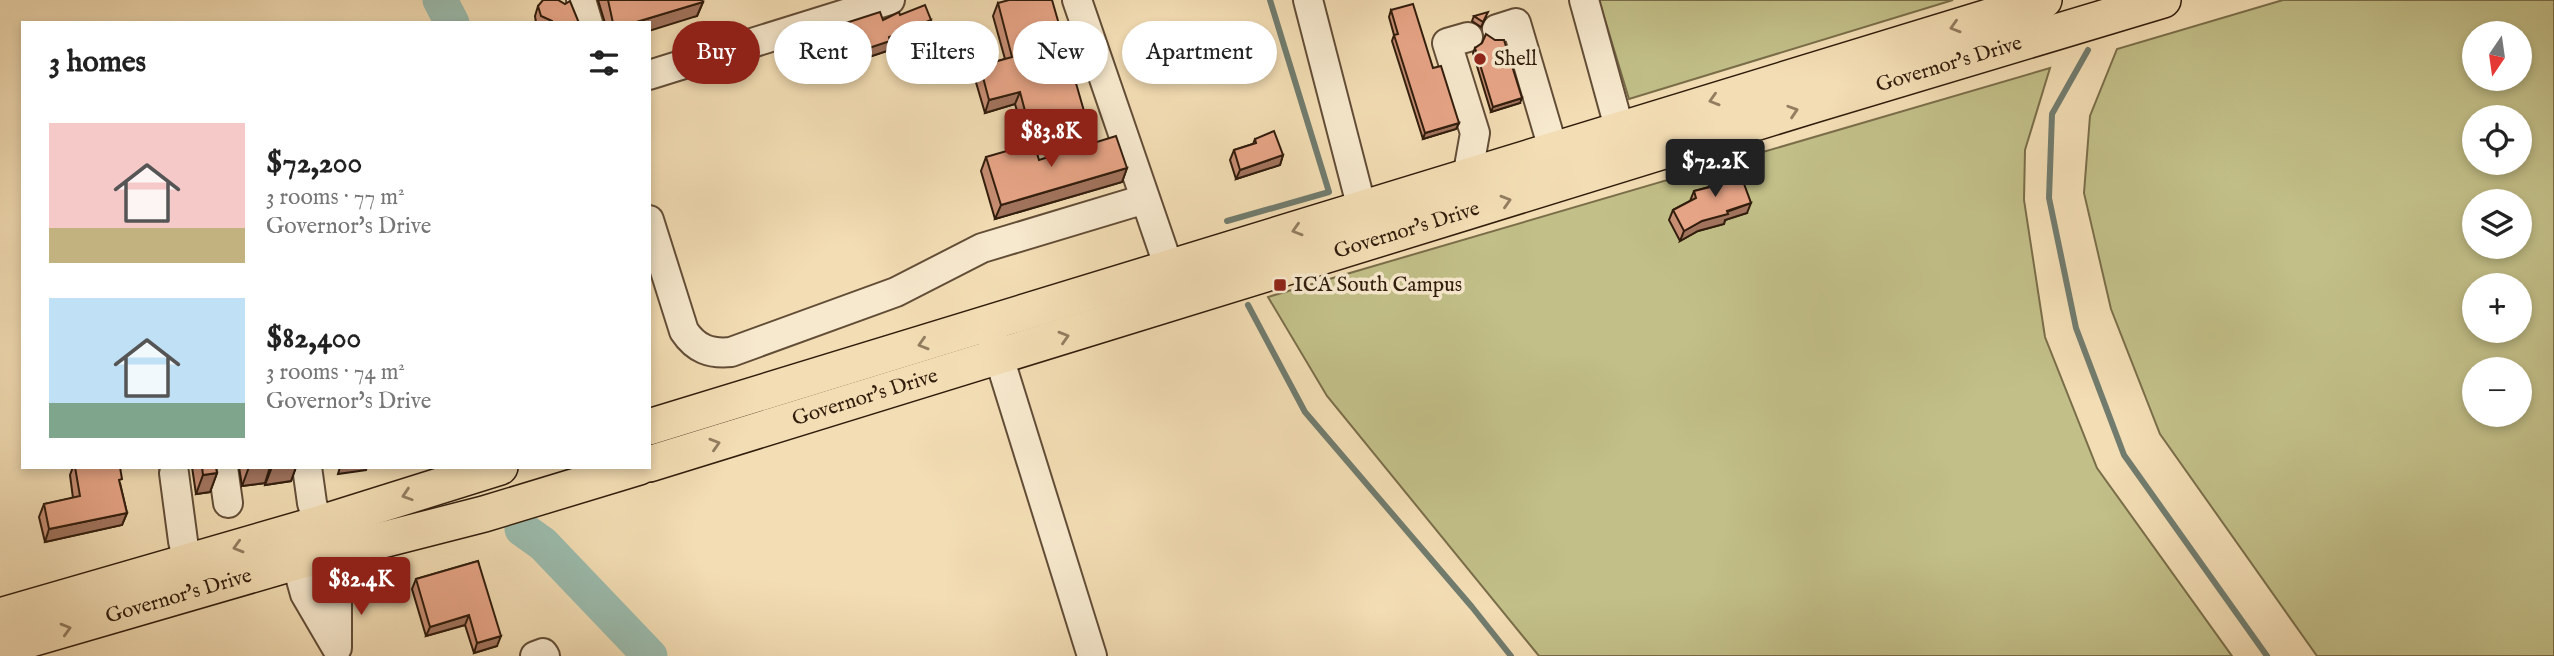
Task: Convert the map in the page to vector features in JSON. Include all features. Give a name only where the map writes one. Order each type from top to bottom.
[{"type":"main road","name":"Governor's Drive","points":[[1367,226],[1467,178],[2044,0]]},
{"type":"main road","name":"Governor's Drive","points":[[651,426],[988,324],[1174,285],[1367,226],[1563,183],[2147,2]]},
{"type":"main road","name":"Governor's Drive","points":[[651,463],[999,357],[1174,285]]},
{"type":"main road","name":"Governor's Drive","points":[[307,543],[484,514],[633,469]]},
{"type":"main road","name":"Governor's Drive","points":[[0,648],[191,577],[307,543],[486,471]]},
{"type":"main road","name":"Governor's Drive","points":[[0,616],[191,577]]},
{"type":"street","points":[[581,0],[587,21]]},
{"type":"street","points":[[651,74],[890,0]]},
{"type":"street","points":[[1077,0],[1174,285]]},
{"type":"street","points":[[1308,0],[1367,226]]},
{"type":"street","points":[[1584,0],[1629,163]]},
{"type":"street","points":[[1497,29],[1516,23],[1527,95],[1555,150],[1563,183]]},
{"type":"street","points":[[1467,178],[1479,109],[1447,43],[1468,37]]},
{"type":"street","points":[[651,226],[684,331],[692,343],[719,353],[731,352],[896,292],[982,248],[1145,199]]},
{"type":"street","points":[[988,324],[1092,656]]},
{"type":"street","points":[[223,469],[228,503]]},
{"type":"street","points":[[307,469],[312,503],[305,594],[338,652]]},
{"type":"street","points":[[174,473],[191,577]]},
{"type":"street","points":[[535,656],[543,653],[545,656]]},
{"type":"shaded area","points":[[1599,0],[1953,0],[1629,99]]},
{"type":"shaded area","points":[[2283,0],[2554,0],[2554,656],[2317,656],[2160,434],[2111,309],[2084,193],[2090,116],[2117,49]]},
{"type":"shaded area","points":[[2050,68],[2025,150],[2024,200],[2045,337],[2097,468],[2232,656],[1539,656],[1327,396],[1268,297]]},
{"type":"building","points":[[543,0],[558,0],[565,4],[570,1],[578,21],[552,21],[541,16],[538,6]]},
{"type":"building","points":[[608,0],[703,2],[640,21],[613,21]]},
{"type":"building","points":[[1009,0],[1052,0],[1058,21],[1013,21],[1013,84],[1076,84],[1084,111],[1029,126],[1020,92],[989,100],[985,84],[999,84],[999,61],[1012,57],[998,3]]},
{"type":"building","points":[[1413,4],[1433,68],[1441,66],[1459,123],[1425,133],[1394,35],[1398,34],[1391,10]]},
{"type":"building","points":[[925,5],[931,20],[886,21],[886,42],[872,47],[872,21],[852,21],[880,12],[883,20],[899,12],[900,15]]},
{"type":"building","points":[[1488,12],[1483,22],[1474,16]]},
{"type":"building","points":[[1486,34],[1495,40],[1504,40],[1522,98],[1493,107],[1475,48],[1482,43]]},
{"type":"building","points":[[1274,131],[1283,155],[1240,170],[1234,150],[1256,143],[1255,139]]},
{"type":"building","points":[[1116,136],[1127,168],[1001,205],[986,157],[1034,143],[1039,160]]},
{"type":"building","points":[[1736,162],[1751,203],[1727,211],[1728,214],[1702,221],[1684,231],[1673,210],[1696,198],[1694,191],[1722,184],[1717,168]]},
{"type":"building","points":[[75,469],[120,469],[122,479],[119,480],[127,513],[49,529],[44,504],[80,496]]},
{"type":"building","points":[[202,469],[216,469],[217,473],[203,475]]},
{"type":"building","points":[[478,561],[501,636],[477,643],[469,615],[430,627],[416,579]]},
{"type":"waterway","points":[[440,0],[451,21]]},
{"type":"waterway","points":[[1227,221],[1329,192],[1270,0]]},
{"type":"waterway","points":[[2088,50],[2052,114],[2049,198],[2076,328],[2124,455],[2267,656]]},
{"type":"waterway","points":[[1248,305],[1305,412],[1511,656]]},
{"type":"waterway","points":[[522,529],[543,544],[650,656]]},
{"type":"place","name":"Shell","points":[[1480,59]]},
{"type":"place","name":"ICA South Campus","points":[[1280,285]]}]
